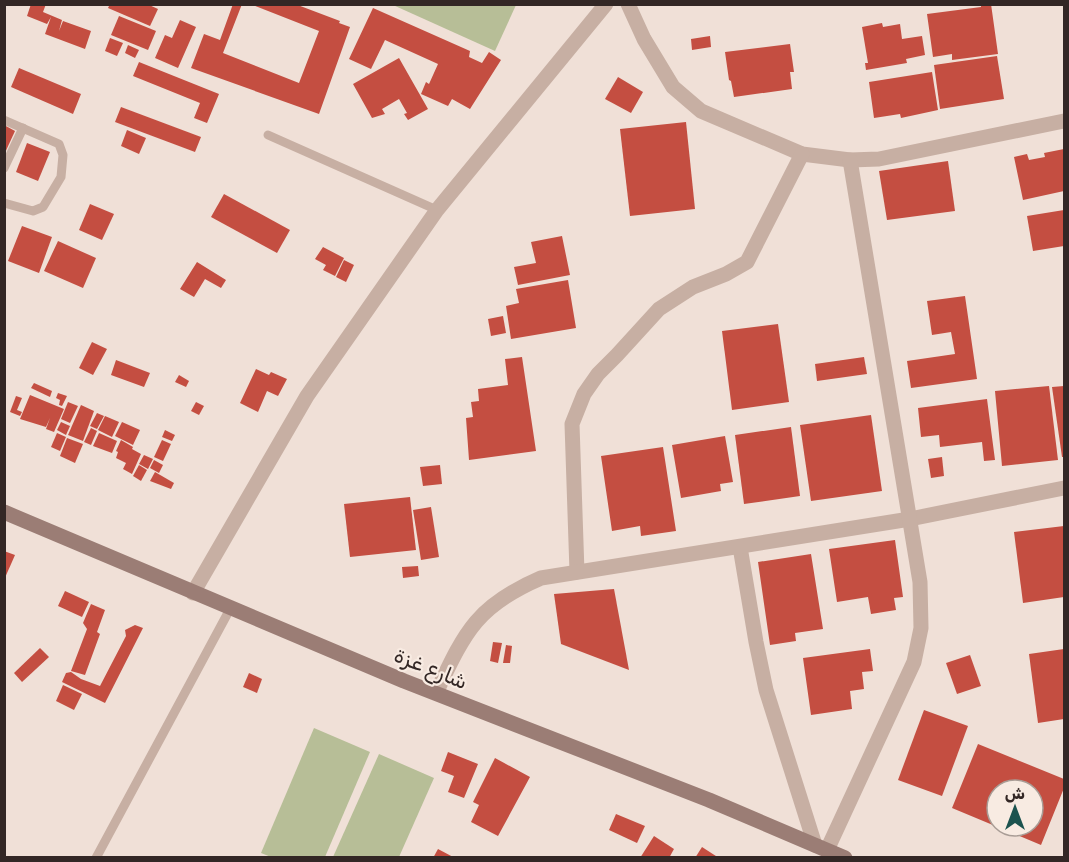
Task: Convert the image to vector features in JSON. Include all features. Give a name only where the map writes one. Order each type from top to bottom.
[{"type":"main road","name":"شارع غزة","points":[[4,512],[230,609],[709,800],[845,858]]},
{"type":"street","points":[[193,593],[307,396],[437,210],[606,4]]},
{"type":"street","points":[[628,4],[644,39],[673,87],[701,111],[802,154],[850,160],[879,159],[1065,121]]},
{"type":"street","points":[[577,572],[572,424],[584,394],[598,374],[659,309],[693,287],[726,274],[747,262],[802,154]]},
{"type":"street","points":[[821,848],[914,662],[921,628],[920,582],[850,160]]},
{"type":"street","points":[[436,693],[470,627],[489,607],[513,590],[541,578],[910,519],[1065,488]]},
{"type":"street","points":[[740,547],[766,690],[821,848]]},
{"type":"lane","points":[[4,120],[59,144],[63,155],[61,177],[43,207],[33,211],[4,203]]},
{"type":"lane","points":[[4,168],[23,128]]},
{"type":"lane","points":[[268,135],[437,210]]},
{"type":"lane","points":[[96,858],[230,609]]},
{"type":"green space","points":[[393,5],[516,5],[495,51]]},
{"type":"green space","points":[[314,728],[370,752],[325,857],[271,857],[261,853]]},
{"type":"green space","points":[[379,754],[434,778],[399,857],[333,857]]},
{"type":"building","points":[[31,4],[46,4],[43,12],[62,20],[59,31],[63,21],[91,31],[85,49],[45,34],[51,17],[47,24],[27,16]]},
{"type":"building","points":[[110,4],[147,4],[158,9],[150,26],[108,8]]},
{"type":"building","points":[[233,4],[242,4],[223,53],[299,83],[319,31],[250,4],[295,4],[350,27],[319,114],[191,68],[204,34],[220,40]]},
{"type":"building","points":[[981,4],[991,4],[998,54],[952,60],[952,54],[933,57],[927,14],[981,7]]},
{"type":"building","points":[[373,8],[470,51],[469,57],[482,63],[489,52],[501,60],[470,109],[452,99],[448,106],[421,94],[426,82],[429,84],[438,64],[385,40],[371,69],[349,59]]},
{"type":"building","points":[[119,16],[156,31],[148,50],[111,35]]},
{"type":"building","points":[[180,20],[196,27],[178,68],[155,58],[165,35],[172,38]]},
{"type":"building","points":[[882,23],[883,27],[900,24],[902,39],[922,36],[925,55],[906,59],[907,63],[866,70],[865,63],[868,63],[862,27]]},
{"type":"building","points":[[710,36],[711,47],[692,50],[691,39]]},
{"type":"building","points":[[110,38],[123,43],[117,56],[105,51]]},
{"type":"building","points":[[790,44],[794,72],[790,72],[792,89],[734,97],[725,52]]},
{"type":"building","points":[[128,45],[139,50],[135,58],[125,53]]},
{"type":"building","points":[[997,56],[1004,99],[940,109],[934,65]]},
{"type":"building","points":[[399,58],[428,109],[408,120],[404,114],[407,113],[399,99],[382,109],[385,114],[372,118],[353,84]]},
{"type":"building","points":[[139,62],[219,94],[207,123],[194,118],[200,103],[133,76]]},
{"type":"building","points":[[19,68],[81,94],[73,114],[11,87]]},
{"type":"building","points":[[932,72],[938,110],[901,118],[900,114],[874,118],[869,82]]},
{"type":"building","points":[[618,77],[643,92],[631,113],[605,99]]},
{"type":"building","points":[[121,107],[201,137],[195,152],[115,122]]},
{"type":"building","points":[[686,122],[695,209],[630,216],[620,129]]},
{"type":"building","points":[[4,125],[15,131],[4,155]]},
{"type":"building","points":[[127,130],[146,138],[139,154],[121,146]]},
{"type":"building","points":[[27,143],[50,152],[38,181],[16,172]]},
{"type":"building","points":[[1064,149],[1064,191],[1023,200],[1014,157],[1027,154],[1029,160],[1045,157],[1044,153]]},
{"type":"building","points":[[948,161],[955,211],[887,220],[879,171]]},
{"type":"building","points":[[224,194],[290,230],[277,253],[211,217]]},
{"type":"building","points":[[90,204],[114,214],[102,240],[79,230]]},
{"type":"building","points":[[1064,210],[1064,246],[1033,251],[1027,216]]},
{"type":"building","points":[[22,226],[52,237],[39,273],[8,261]]},
{"type":"building","points":[[562,236],[570,275],[518,285],[514,267],[536,263],[531,242]]},
{"type":"building","points":[[58,241],[96,258],[83,288],[44,271]]},
{"type":"building","points":[[323,247],[344,258],[335,276],[323,270],[326,265],[315,259]]},
{"type":"building","points":[[344,260],[354,265],[346,282],[336,277]]},
{"type":"building","points":[[197,262],[226,280],[221,288],[205,279],[194,297],[180,289]]},
{"type":"building","points":[[568,280],[576,328],[511,339],[506,306],[519,303],[516,289]]},
{"type":"building","points":[[965,296],[977,379],[911,388],[907,361],[955,354],[951,332],[932,335],[927,301]]},
{"type":"building","points":[[503,316],[506,333],[491,336],[488,319]]},
{"type":"building","points":[[778,324],[789,402],[732,410],[722,331]]},
{"type":"building","points":[[92,342],[107,349],[93,375],[79,368]]},
{"type":"building","points":[[522,357],[536,451],[469,460],[466,418],[473,417],[471,402],[479,401],[478,389],[508,385],[505,359]]},
{"type":"building","points":[[864,357],[867,374],[817,381],[815,364]]},
{"type":"building","points":[[116,360],[150,373],[144,387],[111,375]]},
{"type":"building","points":[[256,369],[287,379],[278,396],[267,391],[258,412],[240,403]]},
{"type":"building","points":[[179,375],[189,381],[186,387],[175,382]]},
{"type":"building","points":[[34,383],[52,391],[50,397],[31,388]]},
{"type":"building","points":[[1049,386],[1058,460],[1002,466],[995,391]]},
{"type":"building","points":[[1064,386],[1064,457],[1062,457],[1052,387]]},
{"type":"building","points":[[58,393],[67,396],[62,406],[59,405],[60,400],[56,398]]},
{"type":"building","points":[[30,395],[64,409],[54,432],[46,429],[50,418],[46,427],[20,419]]},
{"type":"building","points":[[16,396],[22,398],[17,410],[22,412],[20,416],[10,412]]},
{"type":"building","points":[[987,399],[995,460],[984,461],[982,442],[940,447],[939,435],[921,437],[918,408]]},
{"type":"building","points":[[68,402],[78,406],[70,423],[61,419]]},
{"type":"building","points":[[196,402],[204,406],[199,415],[191,411]]},
{"type":"building","points":[[81,405],[94,411],[83,441],[68,435]]},
{"type":"building","points":[[97,413],[104,416],[97,429],[90,426]]},
{"type":"building","points":[[871,415],[882,491],[811,501],[800,425]]},
{"type":"building","points":[[105,416],[119,422],[112,437],[98,430]]},
{"type":"building","points":[[61,422],[70,426],[66,435],[57,430]]},
{"type":"building","points":[[122,422],[140,430],[133,445],[115,436]]},
{"type":"building","points":[[791,427],[800,496],[744,504],[735,435]]},
{"type":"building","points":[[91,428],[97,431],[91,445],[84,442]]},
{"type":"building","points":[[165,430],[175,435],[172,441],[162,437]]},
{"type":"building","points":[[57,433],[66,437],[60,451],[51,447]]},
{"type":"building","points":[[99,433],[117,441],[112,453],[93,446]]},
{"type":"building","points":[[725,436],[733,482],[720,484],[721,491],[681,498],[672,445]]},
{"type":"building","points":[[67,438],[83,444],[75,463],[60,456]]},
{"type":"building","points":[[121,440],[141,454],[132,474],[123,469],[126,463],[116,458],[118,452],[116,451]]},
{"type":"building","points":[[162,440],[171,444],[163,461],[154,457]]},
{"type":"building","points":[[663,447],[676,531],[641,536],[640,526],[612,531],[601,456]]},
{"type":"building","points":[[144,455],[153,459],[148,469],[139,464]]},
{"type":"building","points":[[942,457],[944,476],[931,478],[928,459]]},
{"type":"building","points":[[154,460],[163,465],[159,473],[150,468]]},
{"type":"building","points":[[139,465],[147,470],[141,481],[133,476]]},
{"type":"building","points":[[440,465],[442,484],[423,486],[420,467]]},
{"type":"building","points":[[155,472],[174,483],[171,489],[150,481]]},
{"type":"building","points":[[410,497],[416,550],[350,557],[344,504]]},
{"type":"building","points":[[431,507],[439,557],[421,560],[413,510]]},
{"type":"building","points":[[1064,526],[1064,597],[1023,603],[1014,532]]},
{"type":"building","points":[[895,540],[903,597],[894,598],[896,610],[871,614],[868,597],[837,602],[829,549]]},
{"type":"building","points":[[4,551],[15,555],[4,580]]},
{"type":"building","points":[[811,554],[823,629],[795,633],[796,641],[770,645],[758,562]]},
{"type":"building","points":[[418,566],[419,576],[403,578],[402,567]]},
{"type":"building","points":[[614,589],[629,670],[561,644],[554,594]]},
{"type":"building","points":[[65,591],[89,602],[82,617],[58,606]]},
{"type":"building","points":[[91,604],[105,610],[97,632],[100,634],[85,675],[71,671],[87,629],[83,623]]},
{"type":"building","points":[[135,625],[143,628],[105,703],[62,682],[66,673],[71,672],[81,679],[100,686],[126,636],[125,630]]},
{"type":"building","points":[[493,642],[502,643],[498,663],[490,661]]},
{"type":"building","points":[[506,645],[512,646],[510,663],[503,663]]},
{"type":"building","points":[[40,648],[49,657],[22,682],[14,673]]},
{"type":"building","points":[[870,649],[873,671],[862,672],[864,689],[850,691],[852,709],[811,715],[803,658]]},
{"type":"building","points":[[1064,649],[1064,719],[1038,723],[1029,654]]},
{"type":"building","points":[[970,655],[981,686],[957,694],[946,663]]},
{"type":"building","points":[[249,673],[262,679],[257,693],[243,687]]},
{"type":"building","points":[[63,685],[82,694],[74,710],[56,701]]},
{"type":"building","points":[[924,710],[968,726],[942,796],[898,780]]},
{"type":"building","points":[[978,744],[1064,779],[1064,788],[1045,835],[1045,778],[985,778],[985,822],[952,808]]},
{"type":"building","points":[[448,752],[478,764],[464,798],[448,792],[454,776],[441,771]]},
{"type":"building","points":[[495,758],[530,777],[498,836],[471,822],[479,805],[473,802]]},
{"type":"building","points":[[616,814],[645,826],[637,843],[609,830]]},
{"type":"building","points":[[654,836],[674,849],[669,858],[640,858]]},
{"type":"building","points":[[1024,838],[1044,838],[1041,845]]},
{"type":"building","points":[[702,847],[719,858],[695,858]]},
{"type":"building","points":[[438,849],[455,858],[433,858]]}]
